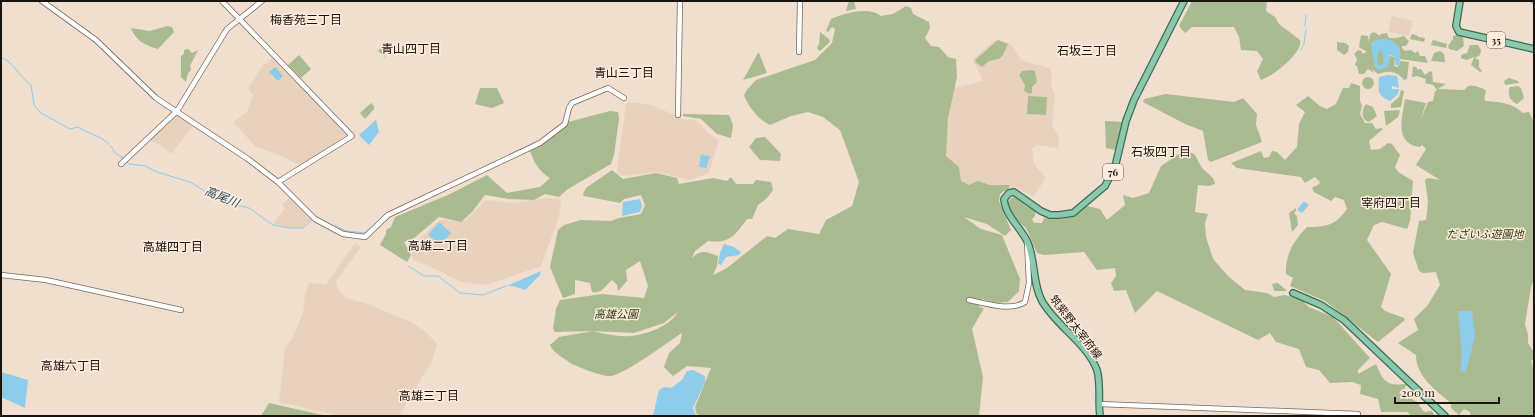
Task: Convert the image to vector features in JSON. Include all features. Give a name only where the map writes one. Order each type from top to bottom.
[{"type":"main road","name":"筑紫野太宰府線","points":[[1100,416],[1099,381],[1093,362],[1074,337],[1046,308],[1038,289],[1033,258],[1027,240],[1008,212],[1004,203],[1006,196],[1014,192],[1040,211],[1050,215],[1059,215],[1073,212],[1101,191],[1109,181],[1115,167],[1126,121],[1134,100],[1184,1]]},
{"type":"main road","name":"35","points":[[1460,1],[1456,26],[1459,32],[1534,49]]},
{"type":"main road","points":[[1293,293],[1321,305],[1344,320],[1445,416]]},
{"type":"street","points":[[42,1],[96,40],[156,98],[248,159],[278,182],[316,219],[344,234],[364,237],[388,216],[540,143],[565,124],[568,108],[573,102],[608,88],[624,98]]},
{"type":"street","points":[[222,1],[352,136],[278,182]]},
{"type":"street","points":[[121,164],[177,111],[223,34],[262,1]]},
{"type":"street","points":[[678,115],[680,1]]},
{"type":"street","points":[[799,52],[800,1]]},
{"type":"street","points":[[969,300],[999,306],[1021,305],[1025,302],[1029,283],[1027,240]]},
{"type":"street","points":[[1,275],[46,280],[181,310]]},
{"type":"street","points":[[1099,404],[1358,414]]},
{"type":"shaded area","points":[[1392,16],[1413,21],[1409,36],[1388,32]]},
{"type":"shaded area","points":[[996,39],[1011,44],[1021,60],[1050,68],[1052,75],[1051,87],[1055,94],[1052,125],[1059,138],[1058,148],[1036,145],[1032,149],[1034,164],[1046,178],[1033,197],[1016,187],[967,193],[896,189],[950,89],[983,81],[973,59]]},
{"type":"shaded area","points":[[273,57],[348,134],[300,165],[279,155],[256,147],[233,122],[247,112],[253,95],[248,89],[264,63],[266,64]]},
{"type":"shaded area","points":[[628,102],[652,105],[685,120],[695,120],[709,134],[719,140],[709,173],[690,180],[656,172],[622,176],[617,171],[626,104]]},
{"type":"shaded area","points":[[177,115],[193,126],[171,154],[163,147],[150,140]]},
{"type":"shaded area","points":[[291,197],[312,219],[303,227],[285,227],[274,223],[285,208],[282,205]]},
{"type":"shaded area","points":[[545,198],[559,199],[561,202],[559,217],[541,266],[486,285],[461,282],[412,259],[411,248],[439,220],[465,221],[486,200],[515,203]]},
{"type":"shaded area","points":[[355,243],[361,247],[336,281],[338,290],[348,299],[365,303],[411,322],[427,333],[437,344],[432,361],[399,416],[340,416],[279,402],[285,348],[292,339],[303,313],[305,295],[309,283],[326,284]]},
{"type":"green space","points":[[849,1],[854,1],[856,9],[846,11]]},
{"type":"green space","points":[[1192,1],[1267,1],[1266,11],[1275,17],[1279,24],[1300,40],[1300,45],[1297,51],[1286,63],[1272,74],[1261,80],[1257,71],[1263,59],[1257,51],[1241,50],[1239,37],[1234,27],[1192,27],[1185,33],[1179,26]]},
{"type":"green space","name":"高雄公園","points":[[906,6],[911,8],[913,14],[929,22],[930,28],[925,38],[931,46],[939,47],[948,57],[956,59],[957,77],[948,118],[946,156],[959,167],[961,181],[969,185],[978,181],[990,185],[1009,185],[1009,188],[1000,194],[999,201],[1011,230],[1005,236],[987,224],[964,217],[981,229],[1002,235],[1020,279],[1019,291],[1008,302],[994,303],[982,299],[979,307],[984,308],[972,329],[983,377],[979,416],[700,416],[696,413],[695,407],[711,368],[687,366],[673,376],[664,367],[669,353],[680,343],[682,333],[636,364],[618,374],[611,376],[574,365],[554,351],[550,345],[559,337],[593,331],[555,332],[553,329],[556,309],[560,300],[602,294],[644,298],[648,286],[640,261],[626,270],[627,281],[618,291],[617,285],[612,280],[598,292],[592,292],[590,283],[575,280],[575,294],[563,298],[550,267],[558,230],[564,225],[581,220],[611,221],[641,214],[645,205],[641,195],[624,199],[620,203],[584,196],[583,194],[586,188],[612,170],[623,179],[656,173],[677,178],[679,184],[713,178],[727,181],[731,177],[736,184],[753,184],[756,180],[771,182],[773,190],[767,198],[758,205],[752,219],[747,219],[739,230],[727,240],[716,242],[708,241],[695,251],[692,258],[701,252],[718,256],[717,266],[713,275],[727,268],[767,236],[775,238],[788,229],[819,234],[826,220],[852,206],[859,182],[840,130],[823,117],[808,112],[791,116],[770,125],[754,113],[744,95],[756,80],[815,60],[832,43],[835,29],[832,27],[828,32],[826,31],[831,19],[864,11],[870,11],[881,16],[893,14]],"holes":[[[678,312],[669,322],[657,329],[643,334],[621,336],[593,331],[634,333],[664,323]]]},
{"type":"green space","points":[[167,26],[172,27],[174,32],[158,49],[141,42],[135,36],[131,28],[150,31]]},
{"type":"green space","points":[[820,32],[829,39],[830,42],[820,51],[817,48],[819,44]]},
{"type":"green space","points":[[1374,32],[1380,36],[1381,34],[1387,33],[1389,38],[1404,36],[1409,41],[1406,46],[1402,46],[1402,48],[1405,51],[1411,50],[1415,53],[1418,51],[1420,56],[1425,56],[1428,63],[1400,59],[1400,50],[1397,45],[1371,43],[1373,47],[1383,47],[1383,54],[1389,58],[1390,56],[1395,57],[1394,65],[1396,67],[1399,66],[1400,61],[1409,62],[1407,79],[1404,80],[1396,73],[1392,72],[1378,74],[1372,69],[1374,73],[1368,69],[1364,74],[1359,74],[1357,66],[1355,65],[1357,59],[1354,54],[1358,50],[1362,51],[1362,54],[1367,52],[1359,47],[1361,35],[1368,36],[1369,43],[1370,34]]},
{"type":"green space","points":[[1412,34],[1425,38],[1424,42],[1410,39]]},
{"type":"green space","points":[[1457,35],[1463,37],[1464,46],[1457,51],[1449,49],[1448,46],[1453,39],[1453,36]]},
{"type":"green space","points":[[998,40],[1008,44],[1003,55],[999,59],[989,61],[982,67],[975,62],[976,59]]},
{"type":"green space","points":[[1433,40],[1447,44],[1446,48],[1431,45]]},
{"type":"green space","points":[[388,41],[389,42],[385,57],[378,51]]},
{"type":"green space","points":[[1337,42],[1345,43],[1349,46],[1348,52],[1344,55],[1337,50]]},
{"type":"green space","points":[[1470,45],[1478,45],[1481,50],[1480,55],[1475,58],[1479,60],[1479,67],[1482,71],[1480,72],[1471,65],[1474,57],[1467,60],[1461,58],[1461,55],[1467,53]]},
{"type":"green space","points":[[188,49],[192,53],[198,50],[190,66],[191,70],[188,73],[186,82],[181,77],[181,56],[184,54],[184,50]]},
{"type":"green space","points":[[1440,51],[1444,54],[1445,62],[1431,61],[1434,53]]},
{"type":"green space","points":[[758,53],[767,73],[743,80]]},
{"type":"green space","points":[[299,55],[311,69],[301,78],[288,65]]},
{"type":"green space","name":"だざいふ遊園地","points":[[1413,66],[1417,68],[1417,70],[1421,69],[1425,75],[1430,71],[1432,72],[1433,82],[1446,84],[1438,89],[1464,90],[1468,86],[1480,87],[1486,91],[1484,99],[1486,101],[1511,105],[1523,113],[1529,112],[1533,120],[1534,279],[1531,287],[1525,324],[1528,335],[1528,343],[1534,353],[1534,358],[1531,361],[1534,372],[1534,416],[1471,416],[1470,412],[1464,409],[1459,415],[1451,408],[1451,403],[1433,388],[1423,376],[1419,370],[1416,355],[1398,343],[1418,330],[1414,319],[1427,306],[1440,285],[1436,272],[1423,273],[1419,271],[1413,253],[1419,221],[1426,220],[1428,202],[1425,180],[1428,178],[1440,180],[1416,165],[1426,149],[1422,145],[1420,147],[1412,145],[1403,135],[1402,121],[1405,99],[1426,103],[1420,121],[1428,102],[1433,101],[1435,91],[1437,90],[1433,85],[1425,83],[1426,79],[1417,76],[1412,77]]},
{"type":"green space","points":[[1022,71],[1035,71],[1037,82],[1032,87],[1032,93],[1030,94],[1024,91],[1025,85],[1019,75]]},
{"type":"green space","points":[[1366,77],[1370,77],[1374,83],[1370,89],[1366,89],[1362,85],[1362,81]]},
{"type":"green space","points":[[1509,78],[1518,81],[1519,83],[1505,85],[1504,81]]},
{"type":"green space","points":[[1351,83],[1360,86],[1360,101],[1362,106],[1360,114],[1365,123],[1372,123],[1376,129],[1383,129],[1369,141],[1371,150],[1380,149],[1388,143],[1392,144],[1400,155],[1395,167],[1398,172],[1413,181],[1410,221],[1407,229],[1382,222],[1374,225],[1367,240],[1391,274],[1381,307],[1385,311],[1404,318],[1405,320],[1378,342],[1325,301],[1290,286],[1293,278],[1286,274],[1287,260],[1291,248],[1298,237],[1307,227],[1326,226],[1339,219],[1347,209],[1344,200],[1335,197],[1331,201],[1314,192],[1312,188],[1320,182],[1315,177],[1305,183],[1301,177],[1237,168],[1231,163],[1261,151],[1264,158],[1269,157],[1272,151],[1277,152],[1285,160],[1297,147],[1299,124],[1305,112],[1296,105],[1308,96],[1320,106],[1327,109],[1336,104],[1343,88],[1349,88]]},
{"type":"green space","points":[[1518,86],[1521,88],[1524,98],[1517,104],[1511,99],[1509,92],[1510,87]]},
{"type":"green space","points":[[480,88],[497,88],[504,103],[492,108],[475,104]]},
{"type":"green space","points":[[1401,90],[1404,91],[1401,107],[1391,108],[1391,104],[1399,97]]},
{"type":"green space","points":[[1166,94],[1234,102],[1243,98],[1257,114],[1256,125],[1262,142],[1211,162],[1208,160],[1203,131],[1185,124],[1143,102],[1144,99]]},
{"type":"green space","points":[[1028,96],[1047,97],[1046,115],[1027,114]]},
{"type":"green space","points":[[371,103],[374,106],[374,109],[365,119],[360,113]]},
{"type":"green space","points":[[1366,104],[1373,107],[1377,116],[1369,122],[1363,117],[1363,109]]},
{"type":"green space","points":[[610,111],[618,112],[619,119],[614,155],[611,164],[568,189],[559,197],[545,194],[534,200],[509,199],[485,195],[472,212],[461,222],[439,217],[413,239],[404,242],[411,255],[407,262],[380,245],[386,234],[386,230],[391,227],[395,217],[450,194],[487,175],[507,193],[540,187],[550,178],[537,166],[530,151],[551,138],[568,122]]},
{"type":"green space","points":[[1384,111],[1400,111],[1398,117],[1386,126]]},
{"type":"green space","points":[[683,114],[729,115],[733,125],[731,138],[717,134],[701,119],[683,116]]},
{"type":"green space","points":[[1105,121],[1123,122],[1115,150],[1106,148]]},
{"type":"green space","points":[[765,137],[781,154],[780,161],[760,160],[749,147],[756,138]]},
{"type":"green space","points":[[1186,149],[1195,155],[1202,168],[1213,178],[1215,184],[1208,186],[1198,185],[1195,212],[1208,214],[1205,223],[1206,237],[1213,259],[1229,277],[1245,290],[1267,293],[1274,297],[1285,295],[1301,300],[1309,307],[1333,317],[1370,358],[1358,370],[1358,374],[1376,364],[1381,375],[1387,382],[1394,384],[1407,384],[1402,393],[1417,402],[1424,412],[1432,411],[1435,416],[1411,416],[1407,412],[1381,412],[1378,399],[1360,394],[1361,385],[1352,382],[1330,383],[1319,370],[1306,367],[1299,349],[1276,342],[1270,333],[1258,340],[1157,291],[1135,313],[1126,290],[1114,291],[1111,283],[1116,276],[1115,268],[1097,270],[1084,252],[1044,255],[1037,253],[1026,228],[1014,218],[1008,202],[1011,198],[1018,196],[1026,206],[1036,211],[1035,216],[1032,219],[1034,223],[1042,223],[1044,218],[1062,219],[1087,206],[1100,209],[1107,220],[1125,205],[1123,195],[1133,198],[1149,193],[1161,166]]},
{"type":"green space","points":[[1296,208],[1294,213],[1297,216],[1298,225],[1292,232],[1289,213]]},
{"type":"green space","points":[[1278,283],[1287,291],[1274,291],[1272,284]]},
{"type":"green space","points":[[269,403],[327,416],[261,416]]},
{"type":"water","points":[[1381,39],[1396,43],[1400,50],[1399,66],[1395,65],[1395,57],[1390,55],[1388,67],[1379,70],[1375,67],[1371,47],[1373,41]],"holes":[[[1382,50],[1384,62],[1380,66],[1377,64],[1378,52]]]},
{"type":"water","points":[[275,67],[283,76],[278,81],[269,72]]},
{"type":"water","points":[[1388,75],[1397,76],[1399,88],[1392,86],[1392,89],[1399,89],[1398,94],[1390,101],[1383,97],[1379,92],[1379,77]]},
{"type":"water","points":[[376,120],[379,132],[369,145],[359,135]]},
{"type":"water","points":[[701,155],[710,156],[706,168],[699,167]]},
{"type":"water","points":[[640,199],[642,206],[640,212],[622,216],[623,202]]},
{"type":"water","points":[[1304,201],[1309,205],[1302,213],[1297,210]]},
{"type":"water","points":[[439,222],[451,233],[443,242],[440,240],[438,243],[428,235]]},
{"type":"water","points":[[724,244],[734,247],[741,252],[739,255],[726,257],[721,265],[718,264],[720,253]]},
{"type":"water","points":[[541,271],[540,275],[525,290],[514,286],[507,286]]},
{"type":"water","points":[[1458,311],[1472,311],[1475,336],[1466,372],[1460,371],[1461,349]]},
{"type":"water","points":[[693,370],[705,376],[705,382],[693,408],[696,416],[653,416],[659,390],[664,387],[671,388],[682,380],[687,371]]},
{"type":"water","points":[[1,372],[28,380],[25,408],[1,397]]},
{"type":"waterway","points":[[49,9],[72,26]]},
{"type":"waterway","points":[[1305,26],[1306,15]]},
{"type":"waterway","points":[[1301,50],[1304,43],[1306,30]]},
{"type":"waterway","points":[[91,39],[98,45]]},
{"type":"waterway","name":"高尾川","points":[[1,57],[10,63],[31,85],[34,105],[41,113],[70,129],[78,127],[109,144]]},
{"type":"waterway","points":[[195,127],[204,133]]},
{"type":"waterway","points":[[222,145],[235,153]]},
{"type":"waterway","name":"高尾川","points":[[111,146],[115,153],[123,158]]},
{"type":"waterway","name":"高尾川","points":[[127,162],[129,164],[145,166],[157,172],[190,182],[213,196],[230,201],[236,205],[249,208],[273,225],[289,228],[303,228],[312,220]]},
{"type":"waterway","points":[[275,182],[280,187]]},
{"type":"waterway","points":[[335,225],[346,231],[365,233]]},
{"type":"waterway","points":[[408,266],[424,276],[438,276],[460,293],[483,295],[506,286]]},
{"type":"district","name":"梅香苑三丁目","points":[[306,20]]},
{"type":"district","name":"青山四丁目","points":[[411,49]]},
{"type":"district","name":"石坂三丁目","points":[[1087,51]]},
{"type":"district","name":"青山三丁目","points":[[624,73]]},
{"type":"district","name":"石坂四丁目","points":[[1161,152]]},
{"type":"district","name":"宰府四丁目","points":[[1391,203]]},
{"type":"district","name":"高雄二丁目","points":[[438,246]]},
{"type":"district","name":"高雄四丁目","points":[[173,247]]},
{"type":"district","name":"高雄六丁目","points":[[71,366]]},
{"type":"district","name":"高雄三丁目","points":[[429,396]]}]
